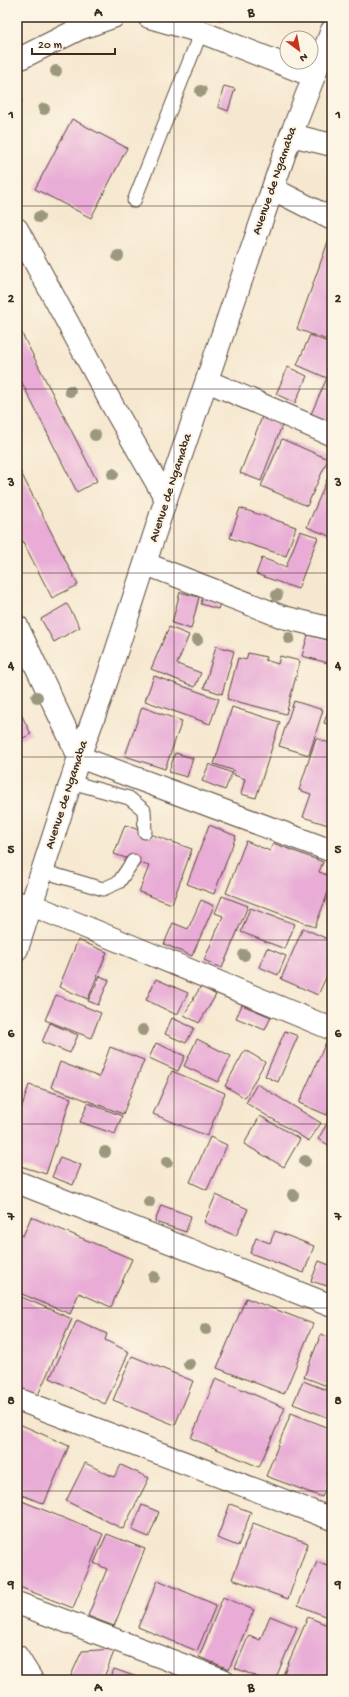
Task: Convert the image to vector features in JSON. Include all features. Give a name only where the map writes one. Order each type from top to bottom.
[{"type":"street","points":[[17,60],[78,29],[113,17]]},
{"type":"street","points":[[149,17],[201,32],[313,76]]},
{"type":"street","name":"Avenue de Ngamaba","points":[[17,948],[24,904],[42,871],[79,757],[103,692],[146,564],[166,499],[291,135],[332,30]]},
{"type":"street","points":[[291,135],[332,144]]},
{"type":"street","points":[[273,188],[332,219]]},
{"type":"street","points":[[17,229],[114,408],[166,499]]},
{"type":"street","points":[[207,381],[332,435]]},
{"type":"street","points":[[146,564],[283,616],[332,629]]},
{"type":"street","points":[[17,626],[79,757],[332,850]]},
{"type":"street","points":[[24,904],[332,1029]]},
{"type":"street","points":[[17,1182],[332,1306]]},
{"type":"street","points":[[17,1399],[332,1520]]},
{"type":"street","points":[[17,1603],[223,1680]]},
{"type":"street","points":[[17,1656],[32,1680]]},
{"type":"lane","points":[[134,201],[201,32]]},
{"type":"lane","points":[[71,782],[129,798],[144,810],[144,832]]},
{"type":"lane","points":[[42,871],[102,889],[119,882],[133,861]]},
{"type":"building","points":[[210,17],[225,17],[224,21]]},
{"type":"building","points":[[224,86],[235,89],[228,111],[218,107]]},
{"type":"building","points":[[17,91],[22,102],[17,104]]},
{"type":"building","points":[[72,119],[127,148],[91,218],[35,189]]},
{"type":"building","points":[[330,236],[332,236],[332,336],[330,341],[297,329]]},
{"type":"building","points":[[17,324],[97,481],[77,492],[17,373]]},
{"type":"building","points":[[310,335],[332,344],[332,422],[311,414],[327,378],[297,365]]},
{"type":"building","points":[[288,367],[307,376],[295,403],[276,394]]},
{"type":"building","points":[[262,417],[282,425],[261,481],[240,473]]},
{"type":"building","points":[[282,439],[328,459],[307,506],[261,486]]},
{"type":"building","points":[[17,465],[78,585],[52,598],[17,530]]},
{"type":"building","points":[[332,468],[332,537],[307,527]]},
{"type":"building","points":[[240,508],[296,527],[286,556],[230,538]]},
{"type":"building","points":[[300,531],[318,537],[298,589],[256,574],[262,558],[286,567]]},
{"type":"building","points":[[180,592],[199,597],[191,629],[172,623]]},
{"type":"building","points":[[203,595],[221,600],[218,609],[201,604]]},
{"type":"building","points":[[67,604],[80,627],[54,642],[41,619]]},
{"type":"building","points":[[169,627],[189,635],[177,664],[201,673],[195,687],[151,669]]},
{"type":"building","points":[[308,635],[332,641],[332,664],[302,656]]},
{"type":"building","points":[[216,646],[234,651],[222,694],[204,688]]},
{"type":"building","points":[[248,653],[266,657],[265,660],[278,664],[280,656],[300,661],[286,714],[227,699],[238,658],[246,660]]},
{"type":"building","points":[[154,676],[219,699],[210,724],[145,701]]},
{"type":"building","points":[[332,698],[332,725],[324,723]]},
{"type":"building","points":[[294,701],[323,710],[309,755],[279,746]]},
{"type":"building","points":[[17,706],[31,734],[17,741]]},
{"type":"building","points":[[142,707],[182,721],[165,769],[125,756]]},
{"type":"building","points":[[232,707],[280,722],[256,798],[241,794],[245,779],[234,775],[235,771],[214,764]]},
{"type":"building","points":[[316,738],[332,744],[331,826],[303,817],[311,794],[299,790]]},
{"type":"building","points":[[175,753],[193,758],[187,777],[169,772]]},
{"type":"building","points":[[209,764],[232,773],[225,790],[202,781]]},
{"type":"building","points":[[125,825],[192,849],[172,904],[139,892],[149,866],[114,854]]},
{"type":"building","points":[[209,825],[236,836],[214,894],[187,884]]},
{"type":"building","points":[[246,841],[270,851],[273,843],[323,862],[319,872],[332,877],[332,882],[315,927],[226,893]]},
{"type":"building","points":[[222,896],[248,906],[222,968],[204,960],[223,916],[215,913]]},
{"type":"building","points":[[201,900],[214,906],[192,956],[164,944],[173,923],[188,929]]},
{"type":"building","points":[[250,908],[295,924],[285,949],[241,932]]},
{"type":"building","points":[[303,928],[332,941],[332,964],[318,995],[281,979]]},
{"type":"building","points":[[78,940],[107,952],[88,999],[59,987]]},
{"type":"building","points":[[267,948],[286,956],[278,975],[259,967]]},
{"type":"building","points":[[100,976],[109,980],[98,1005],[88,1001]]},
{"type":"building","points":[[156,979],[188,993],[177,1015],[146,1000]]},
{"type":"building","points":[[201,986],[216,995],[199,1023],[184,1015]]},
{"type":"building","points":[[56,995],[101,1013],[91,1038],[45,1020]]},
{"type":"building","points":[[242,1005],[271,1017],[265,1030],[236,1018]]},
{"type":"building","points":[[172,1018],[194,1028],[186,1043],[165,1034]]},
{"type":"building","points":[[50,1023],[78,1035],[70,1053],[42,1042]]},
{"type":"building","points":[[285,1031],[298,1036],[278,1082],[265,1076]]},
{"type":"building","points":[[197,1039],[231,1056],[218,1082],[184,1066]]},
{"type":"building","points":[[327,1040],[332,1042],[332,1104],[327,1115],[299,1103]]},
{"type":"building","points":[[156,1043],[185,1056],[178,1071],[149,1058]]},
{"type":"building","points":[[110,1047],[144,1060],[123,1114],[51,1087],[60,1062],[99,1077]]},
{"type":"building","points":[[245,1050],[265,1062],[245,1098],[225,1086]]},
{"type":"building","points":[[172,1071],[225,1093],[207,1136],[153,1114]]},
{"type":"building","points":[[257,1084],[321,1123],[309,1141],[246,1103]]},
{"type":"building","points":[[29,1085],[71,1098],[46,1174],[17,1165],[17,1121]]},
{"type":"building","points":[[88,1103],[122,1116],[115,1134],[80,1122]]},
{"type":"building","points":[[332,1115],[332,1147],[318,1139]]},
{"type":"building","points":[[260,1116],[300,1139],[284,1167],[244,1144]]},
{"type":"building","points":[[210,1137],[227,1145],[207,1190],[190,1182]]},
{"type":"building","points":[[60,1157],[81,1165],[73,1185],[52,1177]]},
{"type":"building","points":[[216,1195],[248,1209],[236,1236],[204,1222]]},
{"type":"building","points":[[161,1205],[191,1216],[186,1232],[155,1222]]},
{"type":"building","points":[[31,1217],[132,1259],[111,1307],[79,1293],[70,1314],[17,1292],[17,1233],[23,1236]]},
{"type":"building","points":[[275,1231],[314,1246],[304,1273],[250,1253],[256,1238],[270,1243]]},
{"type":"building","points":[[319,1261],[332,1266],[332,1273],[327,1286],[311,1281]]},
{"type":"building","points":[[17,1295],[72,1319],[37,1397],[17,1388]]},
{"type":"building","points":[[246,1298],[313,1324],[284,1394],[217,1368]]},
{"type":"building","points":[[77,1320],[107,1334],[105,1340],[129,1352],[105,1404],[50,1378]]},
{"type":"building","points":[[321,1334],[332,1338],[332,1388],[304,1377]]},
{"type":"building","points":[[132,1356],[193,1381],[175,1425],[113,1400]]},
{"type":"building","points":[[216,1378],[285,1408],[259,1467],[191,1438]]},
{"type":"building","points":[[303,1381],[332,1392],[332,1419],[293,1404]]},
{"type":"building","points":[[291,1413],[332,1429],[332,1473],[322,1497],[266,1476]]},
{"type":"building","points":[[17,1423],[69,1446],[44,1504],[17,1493]]},
{"type":"building","points":[[85,1463],[114,1477],[121,1465],[149,1478],[123,1529],[66,1501]]},
{"type":"building","points":[[17,1499],[103,1534],[73,1608],[17,1586]]},
{"type":"building","points":[[230,1504],[251,1512],[238,1546],[217,1538]]},
{"type":"building","points":[[142,1505],[159,1512],[149,1537],[132,1530]]},
{"type":"building","points":[[253,1523],[308,1543],[288,1599],[232,1579]]},
{"type":"building","points":[[107,1534],[145,1549],[114,1626],[88,1616],[107,1569],[94,1563]]},
{"type":"building","points":[[317,1562],[332,1568],[332,1619],[298,1605]]},
{"type":"building","points":[[158,1580],[216,1605],[197,1651],[138,1627]]},
{"type":"building","points":[[223,1597],[254,1610],[229,1669],[199,1657]]},
{"type":"building","points":[[270,1616],[297,1627],[275,1680],[265,1680],[235,1668],[249,1635],[260,1640]]},
{"type":"building","points":[[308,1617],[332,1627],[332,1680],[281,1680]]},
{"type":"building","points":[[115,1649],[103,1680],[69,1680],[82,1651]]},
{"type":"building","points":[[114,1669],[145,1680],[110,1680]]}]
